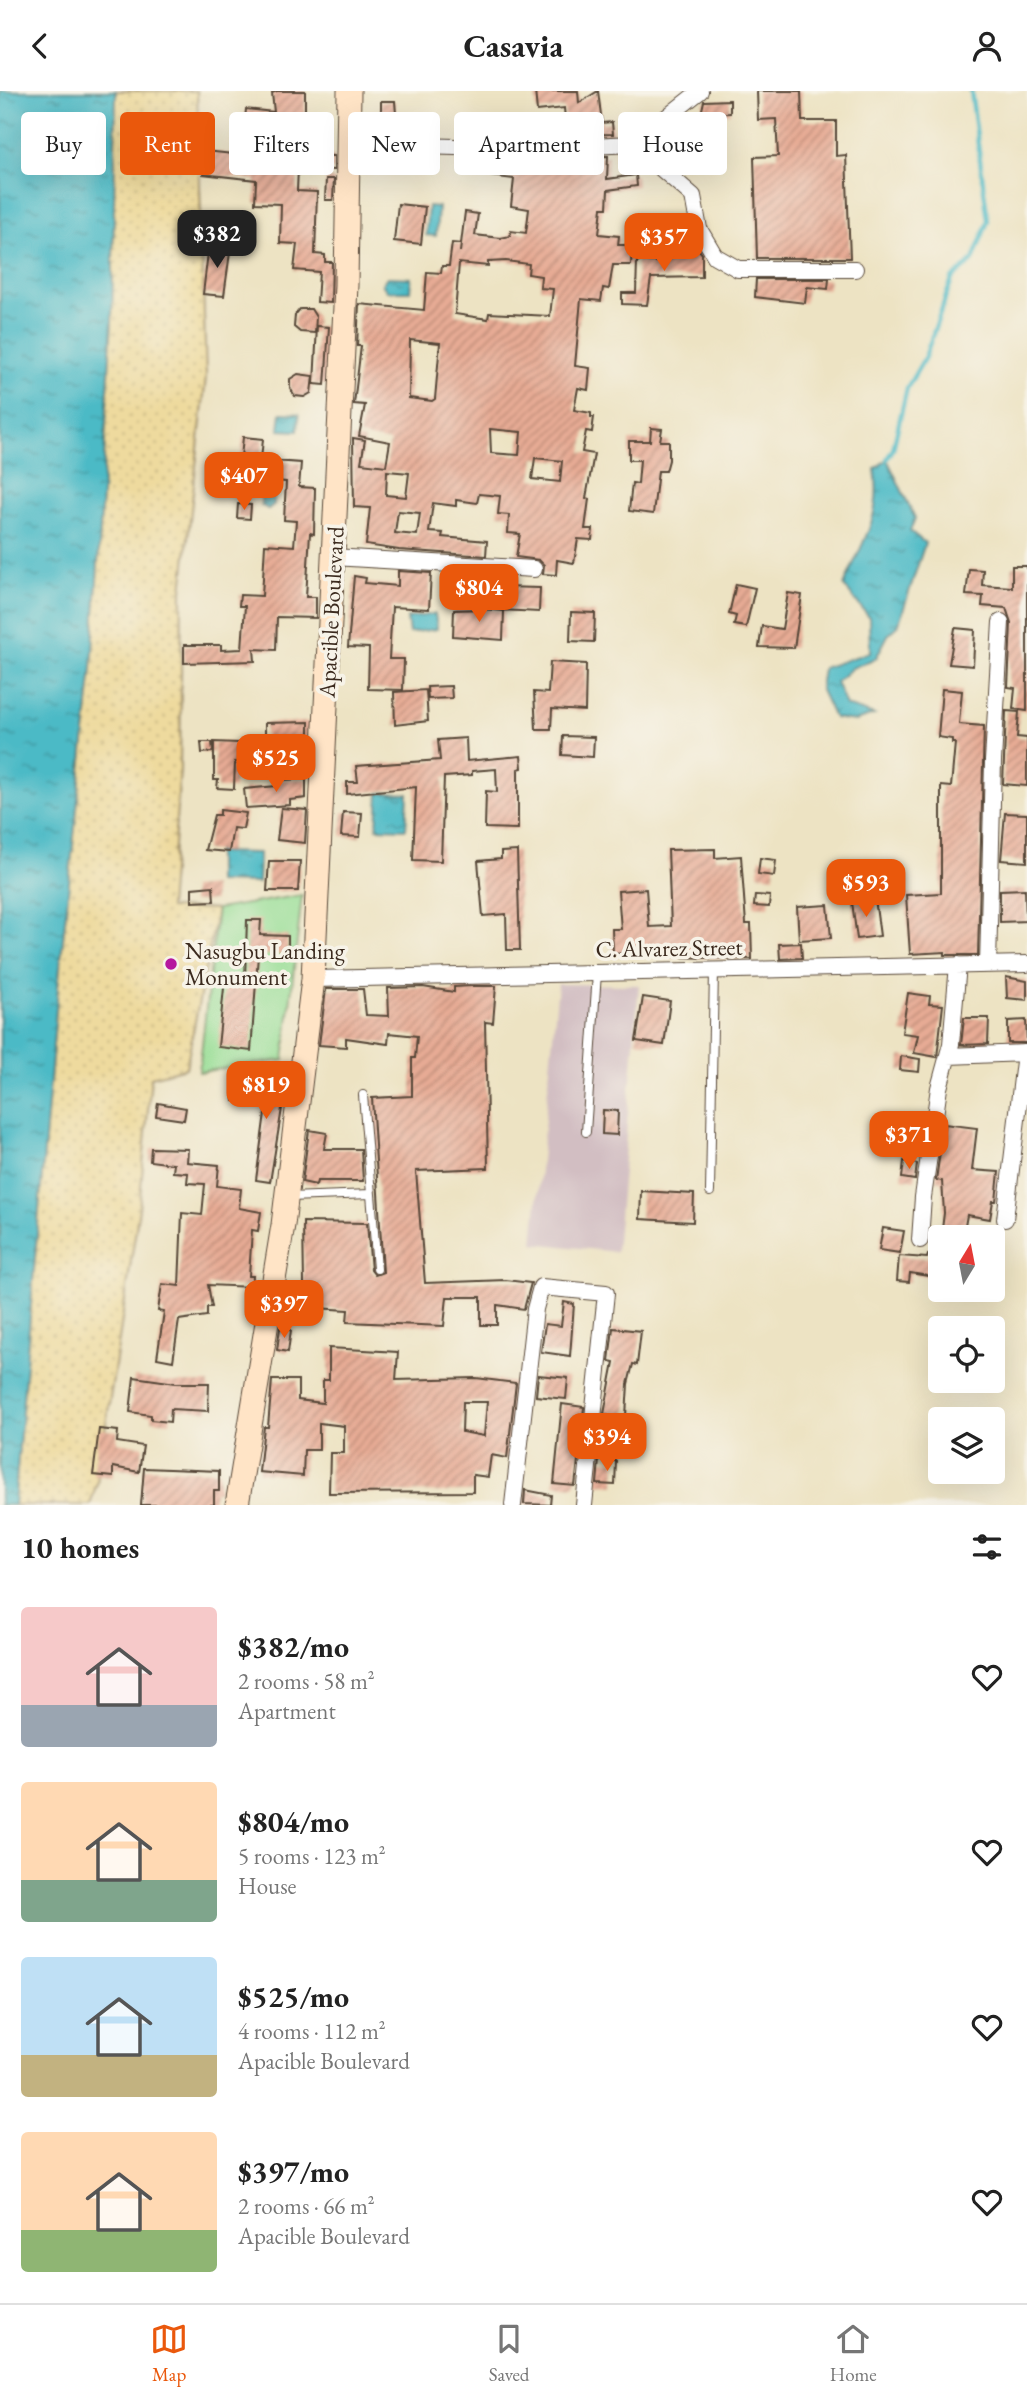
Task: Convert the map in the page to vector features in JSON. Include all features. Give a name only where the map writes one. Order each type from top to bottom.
[{"type":"street","name":"Apacible Boulevard","points":[[349,91],[349,112]]},
{"type":"street","points":[[673,112],[700,91]]},
{"type":"street","name":"Apacible Boulevard","points":[[237,1505],[286,1198],[313,979],[346,285],[348,145]]},
{"type":"street","points":[[440,147],[528,149],[618,145]]},
{"type":"street","points":[[669,175],[693,196],[699,229],[715,256],[738,269],[855,269]]},
{"type":"street","points":[[333,557],[534,569]]},
{"type":"street","points":[[988,965],[993,761],[1001,622]]},
{"type":"street","name":"C. Alvarez Street","points":[[313,979],[1027,964]]},
{"type":"street","points":[[920,1240],[923,1198],[939,1088],[956,1010],[958,965]]},
{"type":"street","points":[[948,1056],[1026,1053],[1005,1219]]},
{"type":"street","points":[[513,1505],[535,1309],[541,1287],[606,1293],[584,1505]]},
{"type":"lane","points":[[710,1192],[715,970]]},
{"type":"lane","points":[[586,1132],[597,973]]},
{"type":"lane","points":[[363,1095],[377,1269]]},
{"type":"lane","points":[[286,1198],[371,1194]]},
{"type":"shaded area","points":[[558,984],[639,985],[616,1252],[533,1243]]},
{"type":"sand","points":[[116,91],[197,91],[198,112],[120,112],[120,175],[200,175],[206,377],[182,591],[180,770],[169,908],[217,909],[186,1068],[151,1077],[139,1209],[97,1483],[90,1505],[14,1505],[58,986],[92,667],[112,319]]},
{"type":"green space","points":[[302,895],[284,1060],[199,1072],[217,909]]},
{"type":"water","points":[[0,91],[116,91],[112,319],[92,667],[58,986],[14,1505],[0,1505]]},
{"type":"water","points":[[428,206],[438,207],[436,236],[426,235]]},
{"type":"water","points":[[387,277],[411,278],[410,291],[387,291],[382,284]]},
{"type":"water","points":[[281,413],[299,414],[298,431],[279,430]]},
{"type":"water","points":[[887,459],[915,518],[910,531],[925,543],[898,626],[888,635],[876,658],[852,668],[836,682],[846,706],[874,715],[855,721],[834,718],[820,688],[823,668],[870,652],[869,617],[844,586],[873,517],[877,487],[875,469]]},
{"type":"water","points":[[261,487],[274,487],[274,504],[268,509],[261,505]]},
{"type":"water","points":[[435,614],[437,629],[409,633],[407,618]]},
{"type":"water","points":[[379,793],[408,794],[406,829],[377,828]]},
{"type":"water","points":[[217,852],[259,853],[258,883],[217,882]]},
{"type":"building","points":[[305,91],[305,112],[274,112],[272,93]]},
{"type":"building","points":[[535,91],[578,91],[579,103],[598,91],[601,112],[564,112],[564,108],[537,111]]},
{"type":"building","points":[[757,91],[801,91],[802,121],[836,121],[836,156],[846,155],[850,258],[757,258],[754,157],[778,156],[776,119],[758,120]]},
{"type":"building","points":[[730,100],[730,113],[701,112],[704,101]]},
{"type":"building","points":[[381,101],[395,101],[396,112],[381,112]]},
{"type":"building","points":[[246,109],[274,112],[246,112]]},
{"type":"building","points":[[612,122],[613,134],[604,134],[604,123]]},
{"type":"building","points":[[215,152],[229,154],[229,175],[298,175],[297,191],[317,192],[315,254],[325,255],[325,262],[332,262],[331,303],[317,302],[319,272],[294,270],[297,244],[280,243],[281,204],[255,203],[256,180],[212,175],[215,175]]},
{"type":"building","points":[[604,156],[608,156],[607,179],[636,175],[637,186],[608,190],[607,208],[602,208],[599,234],[619,236],[618,245],[632,245],[631,265],[613,265],[609,289],[603,288],[601,301],[581,299],[575,366],[590,368],[588,390],[578,388],[574,410],[591,413],[591,417],[594,417],[592,432],[586,431],[582,452],[594,454],[586,498],[589,499],[585,529],[593,529],[592,540],[578,539],[574,563],[557,560],[556,575],[543,574],[544,565],[539,560],[516,557],[520,534],[508,533],[509,515],[498,514],[500,496],[479,494],[477,503],[456,500],[456,506],[433,503],[429,532],[443,533],[442,537],[487,541],[486,556],[366,545],[370,508],[354,507],[353,438],[365,440],[361,463],[386,466],[390,442],[359,436],[365,405],[354,404],[361,346],[357,346],[359,304],[424,310],[427,272],[441,273],[442,266],[449,266],[452,243],[461,244],[465,212],[478,214],[475,235],[501,238],[510,236],[511,231],[526,233],[529,209],[511,206],[514,179],[489,175],[604,175]],"holes":[[[488,262],[529,264],[528,274],[541,276],[540,288],[553,289],[550,316],[489,313],[488,319],[455,314],[459,263],[488,266]],[[410,340],[440,343],[435,399],[432,401],[409,398]],[[490,429],[521,432],[519,455],[491,453]],[[535,458],[562,461],[560,482],[532,479]],[[387,471],[409,473],[406,497],[386,495]],[[398,511],[420,513],[417,535],[395,533]]]},
{"type":"building","points":[[326,179],[334,179],[333,200],[325,200]]},
{"type":"building","points":[[398,204],[425,207],[421,244],[394,241]]},
{"type":"building","points":[[209,244],[231,245],[224,296],[203,294]]},
{"type":"building","points":[[686,249],[699,250],[702,254],[702,277],[651,278],[647,305],[622,304],[622,293],[636,293],[637,261],[660,262],[661,252],[686,252]]},
{"type":"building","points":[[756,279],[829,279],[828,289],[807,287],[805,303],[755,297]]},
{"type":"building","points":[[300,309],[311,309],[316,317],[315,333],[300,332],[294,327],[295,315]]},
{"type":"building","points":[[317,326],[329,327],[325,385],[314,384]]},
{"type":"building","points":[[298,374],[313,376],[311,393],[304,397],[295,396],[290,388],[290,379]]},
{"type":"building","points":[[651,428],[662,429],[660,441],[669,441],[666,471],[658,471],[653,514],[629,511],[632,483],[638,484],[640,460],[629,460],[629,441],[650,441]]},
{"type":"building","points":[[243,437],[263,439],[261,460],[301,463],[299,487],[315,488],[314,534],[310,533],[306,597],[316,597],[316,618],[277,617],[276,650],[254,649],[255,661],[184,663],[184,645],[221,645],[221,650],[242,649],[245,606],[239,606],[240,595],[262,596],[265,544],[294,546],[296,521],[284,520],[286,482],[239,478]]},
{"type":"building","points":[[238,504],[251,505],[250,519],[237,518]]},
{"type":"building","points":[[1012,566],[1027,566],[1027,711],[1013,709],[1015,688],[1008,687],[1011,623],[1006,608],[982,606],[983,596],[966,595],[969,569],[983,570],[982,585],[1012,587]]},
{"type":"building","points":[[398,571],[431,573],[429,609],[392,607],[389,659],[404,659],[403,690],[368,689],[369,648],[348,647],[354,576],[366,578],[365,583],[398,586]]},
{"type":"building","points":[[736,584],[755,588],[746,627],[734,625],[736,616],[729,614]]},
{"type":"building","points":[[501,587],[540,588],[539,612],[500,610]]},
{"type":"building","points":[[788,593],[802,595],[794,648],[759,647],[762,626],[782,629]]},
{"type":"building","points":[[454,610],[504,611],[503,640],[453,636]]},
{"type":"building","points":[[571,612],[595,613],[594,642],[570,641]]},
{"type":"building","points":[[955,628],[975,630],[973,666],[949,664]]},
{"type":"building","points":[[550,662],[586,664],[585,711],[552,709],[551,729],[536,729],[534,692],[548,693]]},
{"type":"building","points":[[451,686],[452,698],[428,699],[427,687]]},
{"type":"building","points":[[942,689],[962,691],[959,724],[984,726],[978,955],[945,955],[945,952],[910,954],[906,895],[941,893],[941,786],[951,787],[955,743],[952,743],[952,739],[938,737]]},
{"type":"building","points":[[426,690],[428,721],[395,725],[394,692]]},
{"type":"building","points":[[1006,711],[1019,712],[1017,737],[1027,738],[1027,786],[1003,784]]},
{"type":"building","points":[[309,722],[309,741],[281,741],[282,761],[235,762],[234,789],[217,788],[218,780],[214,780],[214,742],[265,744],[265,723]]},
{"type":"building","points":[[563,736],[594,737],[593,757],[562,755]]},
{"type":"building","points":[[466,738],[467,761],[521,756],[522,768],[518,769],[518,829],[485,828],[486,791],[497,792],[496,769],[472,771],[472,775],[444,777],[441,861],[413,860],[416,787],[347,794],[347,782],[358,782],[356,766],[440,760],[438,740]]},
{"type":"building","points":[[201,742],[212,742],[213,752],[202,753]]},
{"type":"building","points":[[306,779],[306,798],[290,800],[290,805],[246,808],[244,789],[277,786],[277,780]]},
{"type":"building","points":[[281,808],[307,810],[305,843],[277,840]]},
{"type":"building","points":[[220,810],[246,813],[243,829],[233,828],[229,852],[205,850],[214,815],[220,815]]},
{"type":"building","points":[[343,812],[362,813],[360,837],[341,836]]},
{"type":"building","points":[[1005,813],[1027,814],[1027,862],[1001,860]]},
{"type":"building","points":[[715,849],[715,858],[741,856],[746,924],[751,924],[752,959],[672,957],[671,951],[613,954],[612,929],[621,929],[618,891],[646,889],[649,927],[671,926],[668,850]]},
{"type":"building","points":[[517,851],[520,950],[507,950],[506,914],[483,916],[478,861],[501,859],[501,852]]},
{"type":"building","points":[[760,858],[776,860],[774,876],[758,874]]},
{"type":"building","points":[[269,861],[300,861],[298,891],[267,891]]},
{"type":"building","points":[[213,886],[214,901],[192,902],[192,888]]},
{"type":"building","points":[[1025,889],[1026,921],[1000,922],[1000,890]]},
{"type":"building","points":[[755,895],[770,896],[769,907],[754,906]]},
{"type":"building","points":[[875,899],[880,936],[857,939],[852,902]]},
{"type":"building","points":[[828,905],[831,938],[799,940],[797,907]]},
{"type":"building","points":[[247,920],[261,920],[260,935],[288,936],[288,955],[258,955],[251,1051],[218,1047],[225,978],[245,978]]},
{"type":"building","points":[[801,943],[802,958],[780,959],[779,944]]},
{"type":"building","points":[[1006,977],[1027,981],[1027,1000],[1007,998]]},
{"type":"building","points":[[496,986],[493,1023],[485,1022],[488,1168],[416,1171],[425,1283],[506,1280],[531,1283],[524,1309],[497,1305],[497,1325],[481,1325],[481,1297],[447,1297],[444,1326],[347,1322],[348,1310],[284,1306],[287,1285],[304,1285],[303,1222],[367,1223],[371,1270],[375,1275],[383,1272],[372,1098],[412,1096],[412,1058],[415,1058],[417,1036],[389,1033],[388,1044],[346,1038],[346,1047],[319,1045],[326,989],[363,989],[366,1015],[389,1016],[388,988],[423,987],[454,992],[454,987]]},
{"type":"building","points":[[908,993],[930,996],[929,1004],[943,1005],[937,1057],[914,1053],[918,1035],[902,1033]]},
{"type":"building","points":[[643,997],[670,1001],[664,1045],[636,1041]]},
{"type":"building","points":[[964,1018],[989,1018],[988,1044],[961,1045]]},
{"type":"building","points":[[1026,1020],[1027,1043],[1008,1043],[1008,1021]]},
{"type":"building","points":[[901,1056],[920,1059],[919,1072],[900,1070]]},
{"type":"building","points":[[270,1081],[286,1084],[270,1182],[256,1180],[267,1098],[234,1101],[233,1087],[269,1084]]},
{"type":"building","points":[[158,1103],[186,1108],[184,1120],[156,1116]]},
{"type":"building","points":[[603,1110],[618,1111],[617,1135],[602,1134]]},
{"type":"building","points":[[944,1124],[977,1128],[972,1170],[999,1172],[996,1201],[993,1201],[990,1219],[967,1215],[965,1225],[942,1225],[942,1181],[936,1180]]},
{"type":"building","points":[[309,1130],[327,1133],[324,1149],[361,1149],[363,1181],[317,1181],[316,1185],[302,1182]]},
{"type":"building","points":[[151,1148],[188,1149],[187,1162],[219,1165],[217,1186],[241,1189],[239,1208],[261,1212],[258,1231],[252,1230],[249,1276],[253,1276],[252,1287],[208,1285],[212,1307],[207,1307],[207,1316],[179,1320],[173,1361],[157,1358],[164,1312],[158,1311],[162,1284],[179,1286],[182,1213],[202,1215],[205,1184],[187,1183],[188,1173],[173,1172],[174,1164],[150,1161]]},
{"type":"building","points":[[904,1161],[917,1164],[915,1180],[902,1178]]},
{"type":"building","points":[[641,1191],[694,1194],[693,1222],[640,1219]]},
{"type":"building","points":[[883,1228],[904,1231],[900,1253],[879,1250]]},
{"type":"building","points":[[928,1255],[928,1276],[910,1273],[909,1282],[897,1281],[899,1256],[927,1258]]},
{"type":"building","points":[[564,1302],[574,1304],[570,1356],[541,1352],[545,1324],[561,1326]]},
{"type":"building","points":[[280,1328],[291,1330],[288,1352],[277,1350]]},
{"type":"building","points":[[613,1328],[641,1331],[637,1365],[633,1364],[628,1384],[626,1416],[621,1416],[620,1437],[606,1436],[607,1415],[604,1414],[614,1362],[609,1361]]},
{"type":"building","points":[[329,1348],[398,1352],[396,1380],[476,1378],[516,1383],[507,1458],[491,1455],[488,1477],[473,1475],[473,1492],[329,1493],[330,1453],[344,1453],[344,1426],[319,1423],[319,1450],[304,1450],[303,1476],[259,1472],[264,1427],[268,1427],[272,1380],[298,1380],[298,1400],[323,1403],[323,1380],[329,1380]],"holes":[[[463,1402],[487,1402],[484,1436],[462,1432]]]},
{"type":"building","points":[[538,1375],[568,1378],[566,1399],[536,1396]]},
{"type":"building","points":[[134,1377],[176,1383],[209,1383],[208,1411],[171,1409],[170,1422],[151,1420],[151,1415],[130,1412]]},
{"type":"building","points":[[562,1404],[584,1407],[575,1486],[554,1484]]},
{"type":"building","points":[[99,1429],[118,1431],[117,1442],[143,1446],[139,1472],[113,1467],[113,1477],[93,1475]]},
{"type":"building","points":[[599,1460],[616,1461],[615,1485],[597,1484]]},
{"type":"building","points":[[144,1468],[219,1471],[219,1491],[214,1491],[214,1505],[141,1505]]},
{"type":"building","points":[[525,1490],[551,1495],[550,1505],[524,1504]]},
{"type":"waterway","points":[[887,459],[893,449],[907,388],[925,357],[952,279],[973,260],[988,221],[971,91]]},
{"type":"place","name":"Nasugbu Landing Monument","points":[[171,964]]}]
